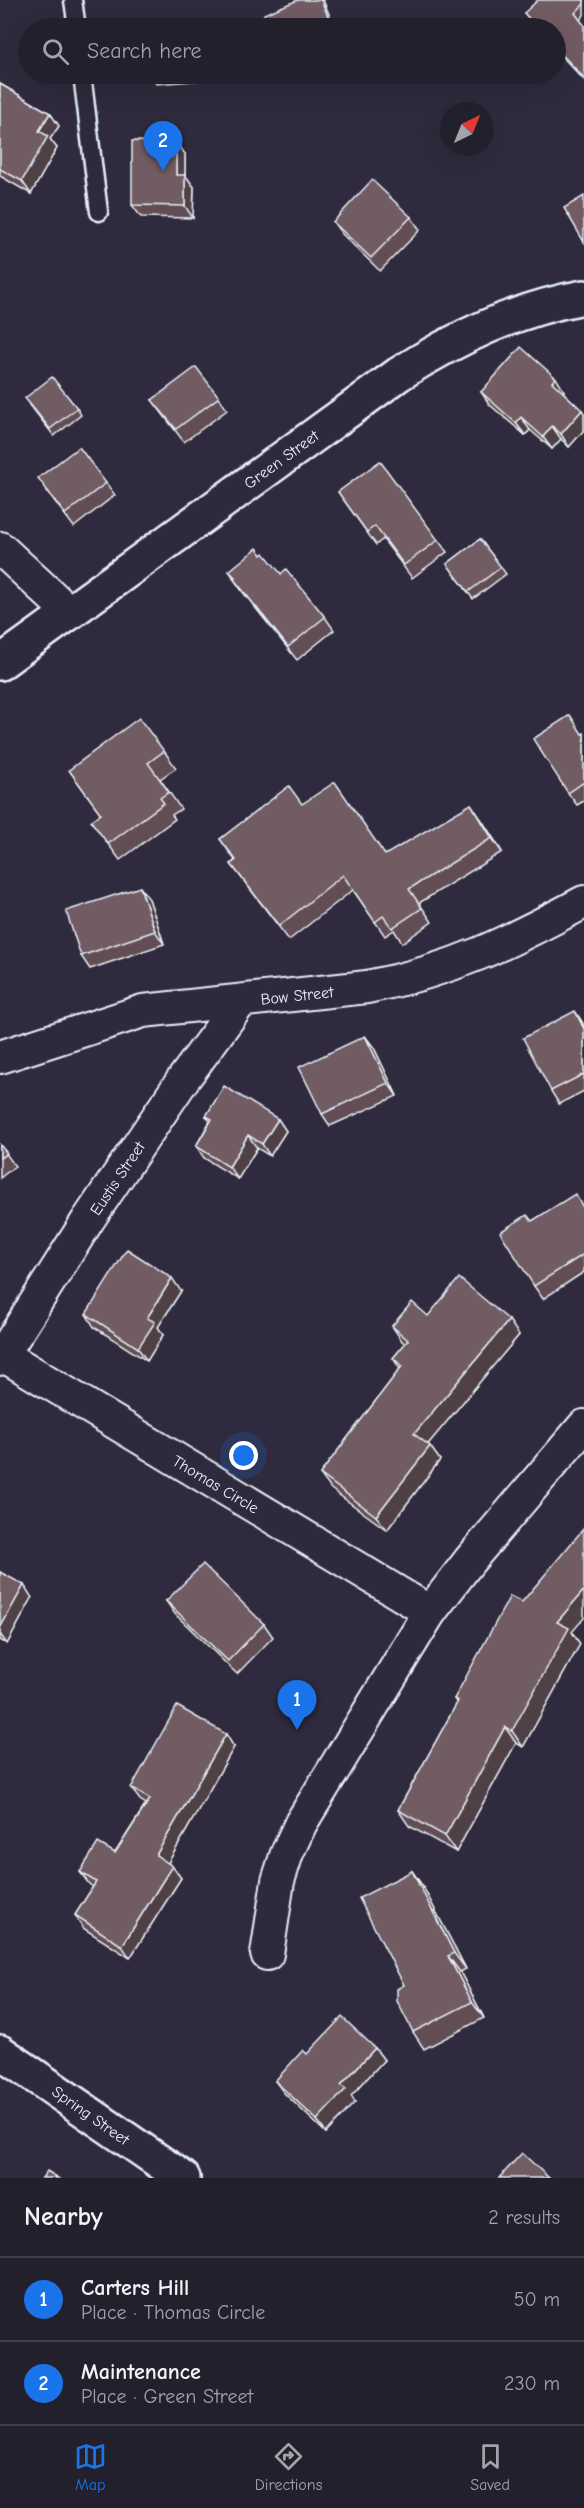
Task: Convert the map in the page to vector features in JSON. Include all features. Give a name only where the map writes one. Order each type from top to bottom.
[{"type":"street","name":"Green Street","points":[[0,663],[362,399],[433,352],[466,335],[527,310],[584,297]]},
{"type":"street","points":[[0,548],[70,613]]},
{"type":"street","name":"Bow Street","points":[[0,1057],[143,1011],[367,987],[440,970],[501,946],[584,902]]},
{"type":"street","name":"Eustis Street","points":[[1,1357],[88,1220],[182,1081],[241,1001]]},
{"type":"street","name":"Thomas Circle","points":[[1,1357],[430,1612]]},
{"type":"street","points":[[267,1954],[278,1881],[287,1852],[301,1823],[430,1612],[470,1560],[584,1426]]},
{"type":"street","name":"Spring Street","points":[[0,2052],[183,2178]]},
{"type":"lane","points":[[73,0],[75,18]]},
{"type":"lane","points":[[83,84],[99,212]]},
{"type":"building","points":[[298,0],[321,0],[329,18],[264,18],[264,14]]},
{"type":"building","points":[[538,0],[584,0],[584,4],[575,13],[584,25],[584,78],[566,59],[566,18],[529,18],[524,13]]},
{"type":"building","points":[[0,84],[50,113],[39,131],[48,136],[22,181],[0,169]]},
{"type":"building","points":[[132,141],[176,142],[176,175],[185,175],[185,206],[132,205]]},
{"type":"building","points":[[372,180],[411,217],[371,258],[333,222]]},
{"type":"building","points":[[584,196],[584,242],[564,208]]},
{"type":"building","points":[[521,347],[556,378],[552,382],[582,410],[561,434],[552,426],[543,437],[521,417],[516,423],[481,392]]},
{"type":"building","points":[[196,367],[219,397],[176,429],[152,400]]},
{"type":"building","points":[[52,377],[77,408],[50,429],[25,398]]},
{"type":"building","points":[[79,447],[106,483],[65,514],[38,478]]},
{"type":"building","points":[[380,461],[438,540],[404,565],[375,526],[367,532],[338,492]]},
{"type":"building","points":[[480,539],[501,567],[468,592],[447,564]]},
{"type":"building","points":[[257,548],[281,574],[286,569],[325,617],[288,647],[229,571]]},
{"type":"building","points":[[570,715],[582,734],[584,733],[584,782],[568,793],[533,739]]},
{"type":"building","points":[[139,718],[164,751],[148,763],[169,792],[160,798],[164,803],[108,844],[91,821],[101,814],[69,770]]},
{"type":"building","points":[[335,782],[385,855],[471,804],[492,838],[409,889],[422,908],[392,928],[383,916],[375,922],[343,875],[279,926],[231,864],[236,860],[220,839],[289,786],[302,804]]},
{"type":"building","points":[[140,887],[155,931],[81,956],[66,911]]},
{"type":"building","points":[[575,1011],[584,1029],[584,1074],[551,1091],[523,1038]]},
{"type":"building","points":[[365,1036],[388,1083],[322,1114],[299,1067]]},
{"type":"building","points":[[224,1086],[278,1119],[262,1144],[248,1135],[229,1167],[196,1146],[212,1119],[206,1116]]},
{"type":"building","points":[[0,1145],[7,1153],[0,1158]]},
{"type":"building","points":[[575,1194],[584,1209],[584,1254],[534,1286],[500,1232],[527,1215],[532,1221]]},
{"type":"building","points":[[127,1249],[172,1278],[147,1318],[155,1322],[138,1348],[86,1314]]},
{"type":"building","points":[[459,1278],[509,1320],[414,1434],[430,1446],[376,1516],[320,1474],[402,1366],[393,1358],[408,1340],[392,1326],[412,1302],[428,1316]]},
{"type":"building","points":[[584,1528],[584,1590],[557,1622],[569,1628],[512,1731],[505,1727],[445,1836],[398,1810],[458,1701],[454,1699],[510,1596],[522,1602]]},
{"type":"building","points":[[203,1564],[264,1624],[228,1661],[166,1601]]},
{"type":"building","points":[[0,1572],[24,1585],[0,1628]]},
{"type":"building","points":[[177,1706],[226,1734],[156,1855],[172,1866],[122,1946],[75,1915],[96,1882],[80,1872],[98,1843],[115,1853],[150,1799],[131,1788]]},
{"type":"building","points":[[412,1871],[454,1953],[448,1956],[472,2002],[413,2032],[397,2001],[397,1989],[404,1985],[359,1898]]},
{"type":"building","points":[[342,2017],[375,2048],[341,2085],[346,2089],[317,2120],[275,2081],[303,2050],[307,2054]]},
{"type":"building","points":[[522,2153],[549,2178],[499,2178]]},
{"type":"building","points":[[47,2171],[58,2178],[42,2178]]},
{"type":"place","name":"Maintenance","points":[[163,171]]},
{"type":"place","name":"Carters Hill","points":[[297,1730]]}]
